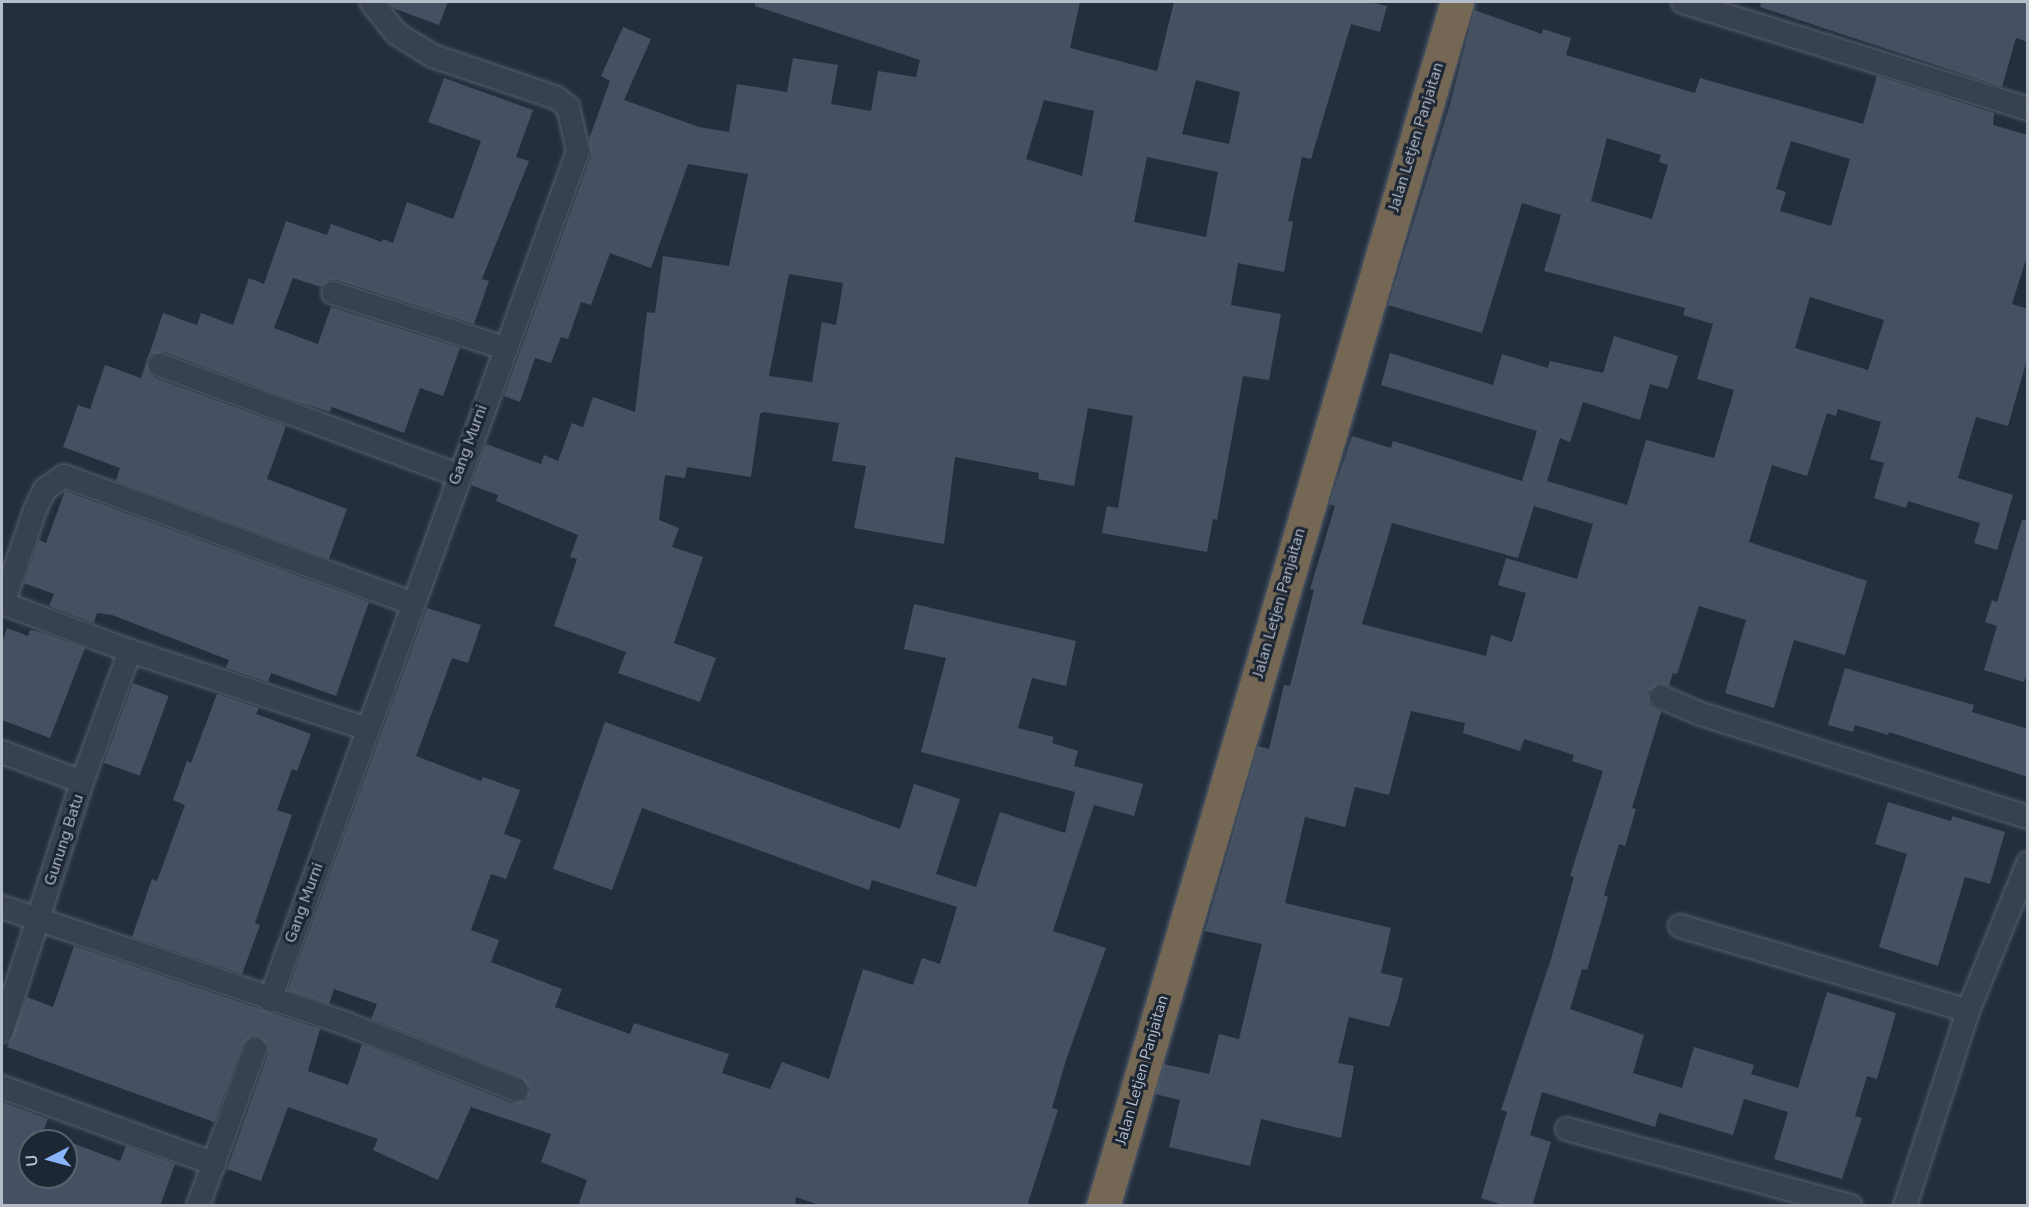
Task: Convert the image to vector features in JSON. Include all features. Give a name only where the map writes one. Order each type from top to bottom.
[{"type":"highway","name":"Jalan Letjen Panjaitan","points":[[1103,1206],[1457,2]]},
{"type":"street","name":"Gang Murni","points":[[270,1000],[457,475],[578,151],[568,107],[542,92],[433,56],[398,34],[371,2]]},
{"type":"street","points":[[1683,2],[2028,109]]},
{"type":"street","points":[[333,293],[504,348]]},
{"type":"street","points":[[160,365],[457,475]]},
{"type":"street","points":[[367,729],[130,651],[2,604],[45,489],[64,476],[411,603]]},
{"type":"street","name":"Gunung Batu","points":[[2,1031],[82,782],[130,651]]},
{"type":"street","points":[[1661,697],[1701,714],[2028,817]]},
{"type":"street","points":[[2,752],[82,782]]},
{"type":"street","points":[[1905,1206],[1968,1011],[2028,863]]},
{"type":"street","points":[[2,907],[270,1000],[347,1024],[518,1090]]},
{"type":"street","points":[[1680,926],[1968,1011]]},
{"type":"street","points":[[198,1206],[255,1049]]},
{"type":"street","points":[[2,1087],[215,1164]]},
{"type":"street","points":[[1567,1129],[1851,1206]]},
{"type":"building","points":[[388,2],[448,2],[439,25],[393,8]]},
{"type":"building","points":[[755,2],[1080,2],[1070,48],[1157,71],[1174,2],[1370,2],[1387,6],[1380,32],[1351,24],[1311,159],[1302,157],[1288,221],[1293,222],[1284,272],[1238,263],[1231,305],[1281,314],[1269,380],[1243,376],[1217,520],[1213,519],[1207,552],[1102,533],[1107,506],[1118,508],[1133,416],[1088,408],[1074,486],[1038,479],[1039,473],[955,457],[944,544],[854,528],[866,466],[832,461],[839,423],[763,412],[760,414],[751,477],[687,467],[685,478],[665,475],[659,520],[679,528],[672,547],[703,557],[674,643],[716,658],[700,702],[618,673],[626,652],[554,626],[577,559],[570,557],[578,535],[496,501],[498,495],[471,485],[486,444],[541,464],[544,455],[558,461],[572,423],[583,427],[593,397],[635,412],[647,312],[655,313],[663,256],[729,266],[748,174],[688,164],[651,268],[610,253],[591,305],[581,302],[568,339],[561,337],[551,363],[535,358],[520,402],[504,396],[591,156],[589,139],[610,81],[601,76],[623,27],[651,39],[624,100],[699,127],[729,132],[737,84],[787,92],[793,58],[838,65],[831,104],[871,111],[878,71],[916,77],[920,60],[755,6]],"holes":[[[1196,80],[1240,92],[1229,144],[1182,134]],[[1044,100],[1094,111],[1082,176],[1026,159]],[[1147,157],[1218,172],[1206,237],[1134,222]],[[789,274],[843,283],[836,325],[822,322],[812,382],[769,376]]]},
{"type":"building","points":[[1761,2],[2028,2],[2028,42],[2016,38],[2002,87],[1760,7]]},
{"type":"building","points":[[1474,10],[1542,34],[1543,29],[1571,38],[1566,55],[1695,93],[1700,78],[1863,124],[1877,76],[1994,113],[1993,125],[2028,135],[2028,253],[2012,304],[2028,309],[2028,356],[2008,426],[1976,417],[1958,478],[2013,495],[1997,550],[1974,543],[1980,523],[1908,501],[1906,508],[1874,498],[1884,463],[1870,459],[1881,422],[1838,409],[1836,416],[1827,413],[1807,476],[1772,465],[1749,542],[1867,581],[1845,655],[1794,640],[1774,708],[1725,693],[1746,620],[1699,606],[1677,674],[1673,673],[1669,686],[1659,684],[1648,692],[1650,705],[1661,712],[1632,808],[1636,809],[1625,846],[1619,844],[1604,895],[1608,897],[1587,970],[1582,969],[1570,1009],[1644,1035],[1633,1073],[1682,1088],[1694,1047],[1754,1065],[1751,1074],[1798,1088],[1827,992],[1896,1013],[1877,1079],[1867,1076],[1855,1116],[1862,1118],[1842,1179],[1774,1159],[1788,1112],[1744,1099],[1733,1135],[1659,1113],[1655,1127],[1542,1092],[1530,1135],[1551,1142],[1532,1206],[1506,1206],[1481,1198],[1507,1112],[1501,1110],[1551,959],[1574,877],[1570,876],[1603,771],[1572,761],[1574,755],[1524,739],[1520,751],[1463,733],[1465,723],[1411,711],[1389,795],[1355,787],[1345,827],[1305,817],[1285,903],[1391,928],[1381,973],[1403,978],[1389,1027],[1349,1017],[1338,1063],[1354,1066],[1341,1138],[1261,1119],[1250,1166],[1169,1147],[1180,1100],[1155,1094],[1164,1064],[1209,1074],[1219,1034],[1239,1039],[1262,944],[1205,931],[1258,746],[1269,749],[1284,685],[1290,686],[1314,590],[1310,589],[1335,506],[1329,504],[1352,436],[1391,448],[1393,441],[1522,481],[1537,431],[1381,385],[1390,353],[1493,385],[1502,354],[1548,368],[1550,361],[1603,373],[1614,336],[1678,356],[1668,389],[1650,384],[1640,420],[1583,402],[1570,442],[1560,438],[1547,481],[1627,505],[1646,440],[1714,458],[1734,390],[1697,379],[1713,324],[1683,315],[1685,308],[1544,271],[1561,215],[1522,203],[1482,333],[1388,305],[1450,104]],"holes":[[[1607,138],[1661,155],[1659,162],[1668,165],[1652,219],[1591,201]],[[1791,141],[1850,159],[1831,226],[1780,211],[1786,192],[1776,189]],[[1810,297],[1884,320],[1868,370],[1795,348]],[[1534,506],[1593,524],[1577,579],[1506,558],[1498,585],[1526,593],[1512,642],[1491,635],[1486,656],[1362,624],[1392,523],[1518,558]]]},
{"type":"building","points":[[444,78],[533,110],[516,157],[529,161],[482,279],[489,281],[474,324],[337,280],[330,280],[321,287],[293,278],[274,328],[318,344],[331,307],[460,348],[443,396],[420,388],[404,433],[332,407],[330,412],[295,401],[165,352],[152,354],[147,361],[149,373],[155,378],[286,426],[267,479],[347,509],[329,559],[116,481],[120,468],[63,447],[78,405],[90,409],[105,365],[141,378],[163,313],[197,325],[201,313],[233,325],[249,278],[264,284],[286,221],[327,235],[331,224],[382,242],[383,239],[393,243],[407,202],[453,219],[481,141],[428,122]]},
{"type":"building","points":[[65,491],[369,602],[336,696],[271,673],[268,682],[226,668],[229,660],[112,615],[97,613],[94,623],[49,606],[54,594],[24,583],[39,540],[46,543]]},
{"type":"building","points":[[2022,520],[2028,520],[2028,670],[2024,682],[1984,670],[1997,626],[1985,622],[1992,600],[1997,602]]},
{"type":"building","points":[[914,604],[1076,641],[1066,686],[1032,678],[1018,728],[1054,737],[1052,743],[1078,751],[1074,766],[1143,784],[1134,816],[1094,805],[1053,931],[1106,948],[1066,1060],[1052,1108],[1058,1110],[1027,1206],[822,1206],[796,1197],[795,1206],[578,1206],[587,1180],[541,1162],[551,1134],[471,1107],[438,1180],[373,1150],[378,1139],[288,1107],[261,1181],[227,1169],[268,1054],[268,1046],[260,1037],[252,1036],[243,1044],[214,1122],[7,1047],[27,997],[53,1007],[74,946],[320,1029],[308,1071],[348,1085],[362,1044],[512,1103],[526,1100],[530,1089],[522,1078],[371,1019],[377,1004],[334,989],[329,1004],[288,990],[427,608],[481,625],[468,663],[452,658],[416,756],[481,781],[483,777],[520,790],[504,834],[521,840],[506,879],[491,874],[471,930],[499,940],[491,962],[562,989],[555,1007],[630,1034],[634,1023],[729,1054],[722,1073],[770,1089],[782,1062],[829,1079],[863,969],[913,985],[922,958],[940,964],[957,907],[872,880],[869,890],[642,808],[612,890],[553,869],[605,722],[900,829],[914,784],[960,799],[936,874],[976,887],[1000,812],[1065,833],[1075,792],[921,752],[946,658],[904,649]]},
{"type":"building","points":[[7,628],[28,636],[30,630],[40,632],[85,648],[50,738],[2,720],[2,643]]},
{"type":"building","points":[[1845,668],[1974,705],[1972,712],[2028,729],[2028,777],[1889,732],[1888,735],[1855,725],[1853,732],[1828,725]]},
{"type":"building","points":[[133,683],[169,696],[140,776],[104,763]]},
{"type":"building","points":[[217,694],[259,708],[256,714],[311,734],[297,771],[292,769],[277,810],[292,815],[255,923],[260,925],[242,974],[132,937],[152,879],[157,881],[185,805],[173,800],[187,761],[191,763]]},
{"type":"building","points":[[1888,802],[1951,821],[1952,816],[2005,832],[1990,884],[1965,877],[1938,966],[1879,947],[1907,854],[1875,844]]},
{"type":"building","points":[[2,1102],[48,1119],[44,1129],[18,1129],[18,1189],[78,1189],[78,1145],[120,1161],[126,1146],[175,1164],[160,1206],[2,1206]]}]
